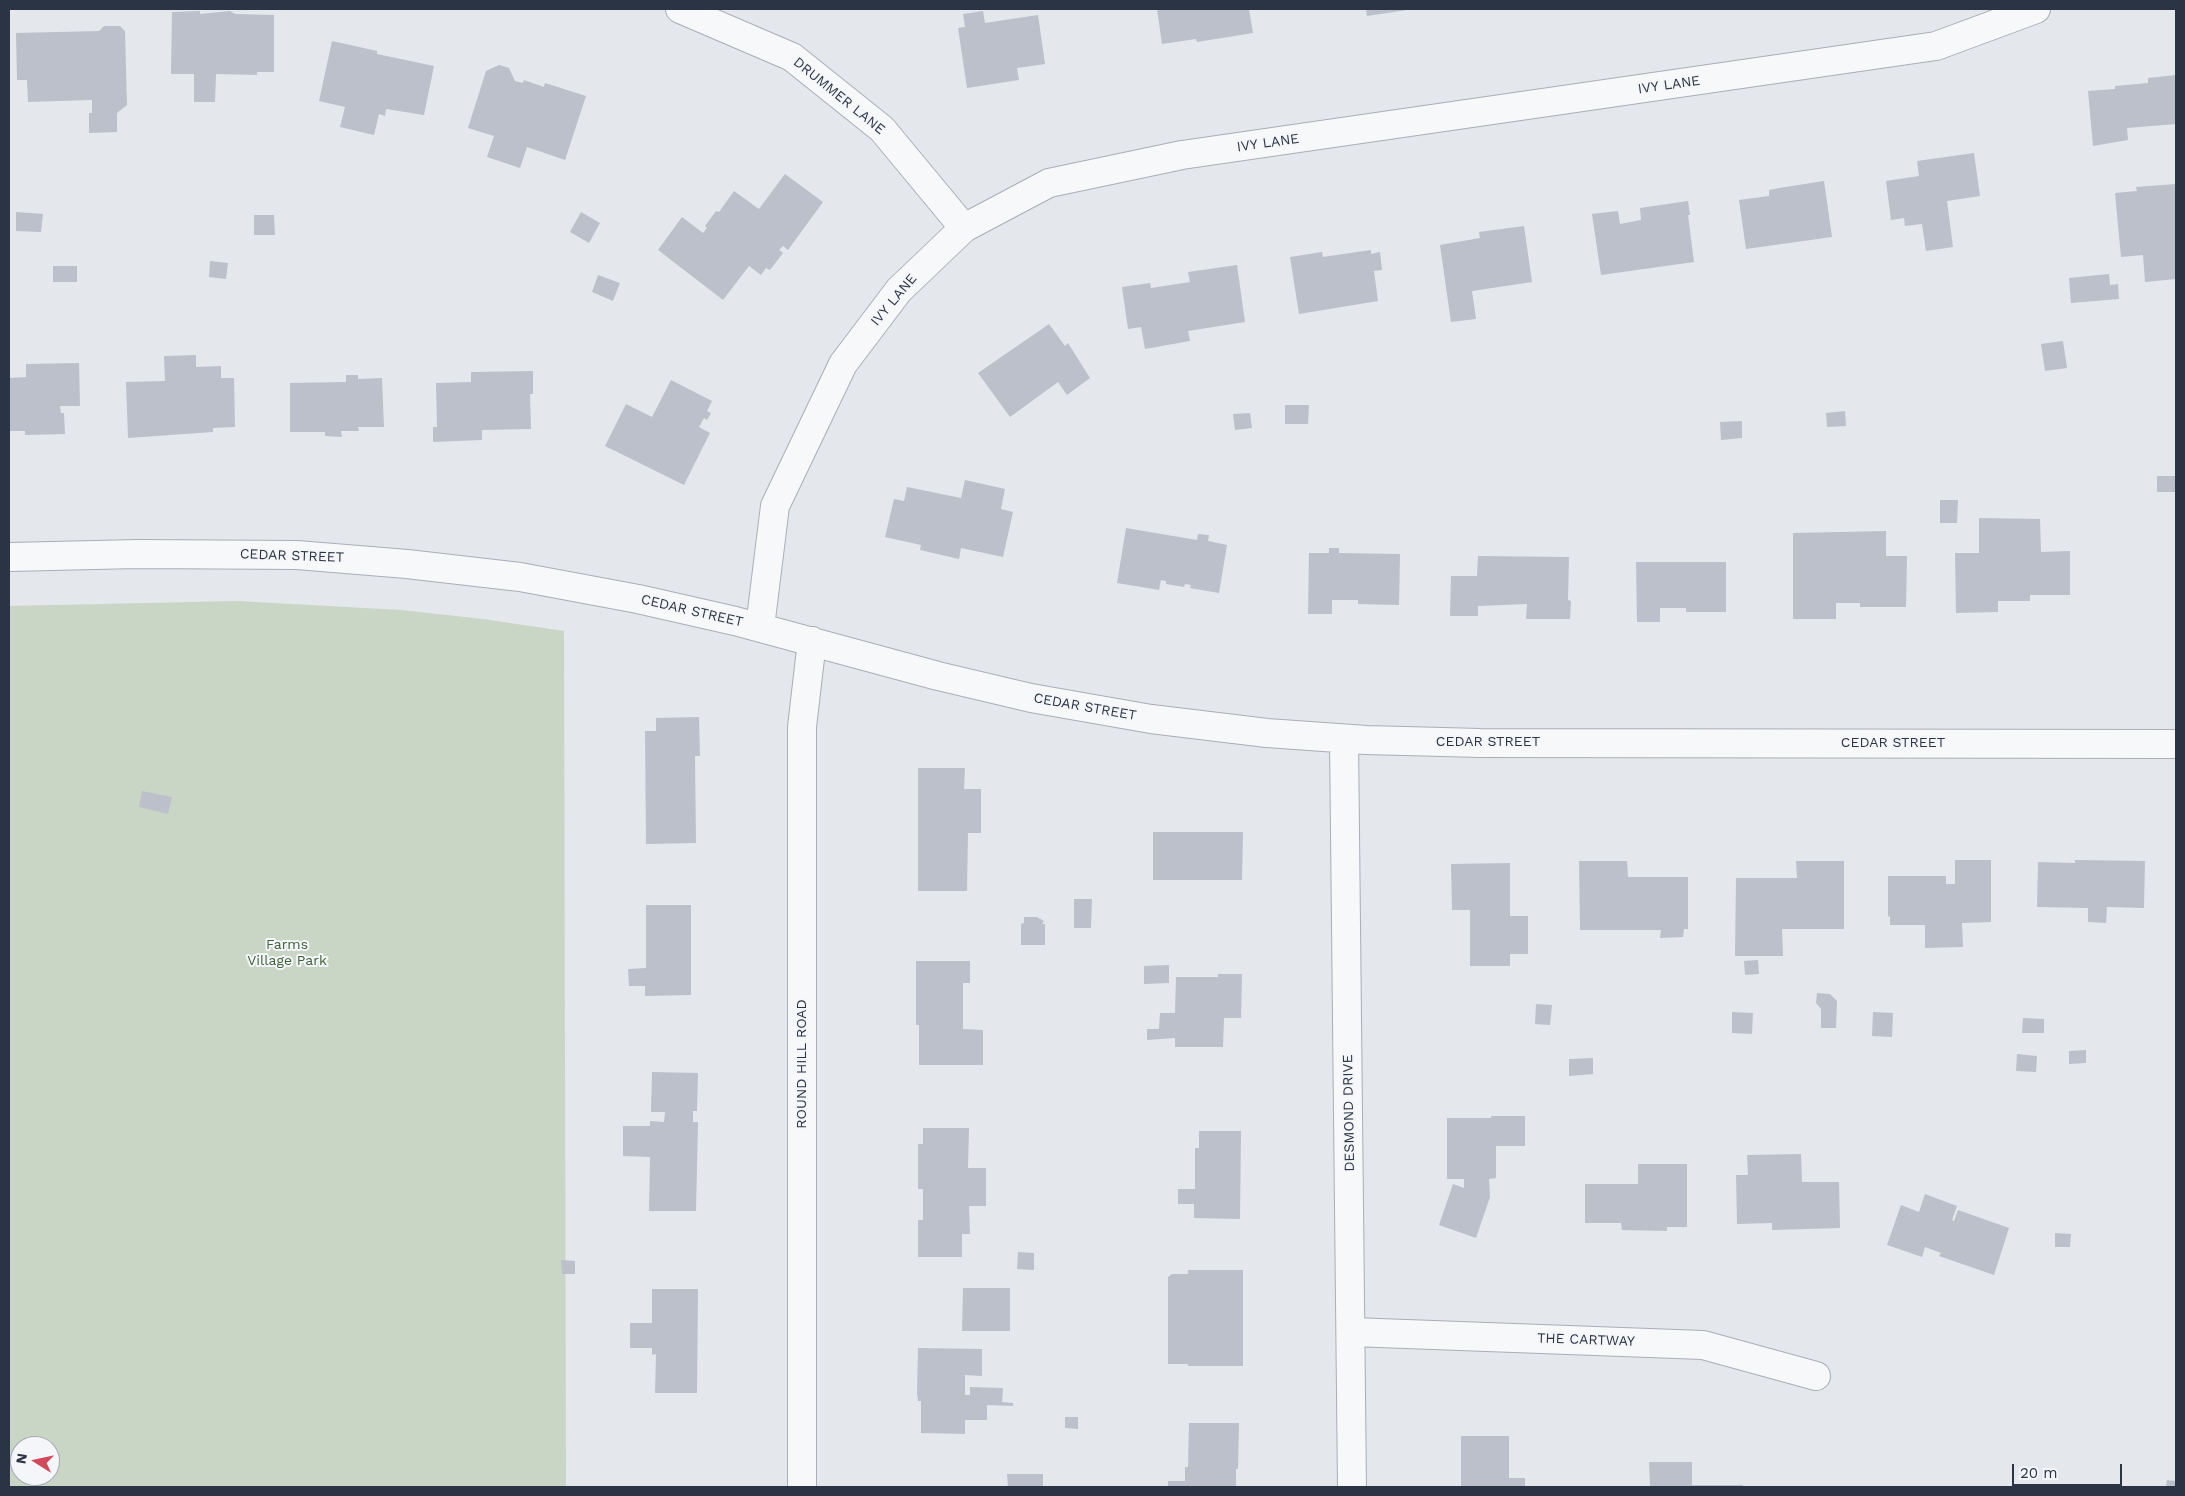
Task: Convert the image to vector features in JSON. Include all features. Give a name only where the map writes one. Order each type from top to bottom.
[{"type":"street","name":"DRUMMER LANE","points":[[680,9],[792,58],[882,129],[964,228]]},
{"type":"street","name":"IVY LANE","points":[[760,627],[775,506],[843,364],[899,290],[964,228],[1049,183],[1182,155],[1936,46],[2036,9]]},
{"type":"street","name":"CEDAR STREET","points":[[9,557],[274,554],[398,563],[496,573],[638,599],[760,627],[986,687],[1091,709],[1210,727],[1344,739],[1480,743],[2176,744]]},
{"type":"street","name":"ROUND HILL ROAD","points":[[802,1487],[802,727],[812,641]]},
{"type":"street","name":"DESMOND DRIVE","points":[[1344,739],[1352,1332],[1352,1487]]},
{"type":"street","name":"THE CARTWAY","points":[[1352,1332],[1703,1345],[1816,1376]]},
{"type":"green space","name":"Farms Village Park","points":[[237,601],[401,610],[483,619],[564,631],[566,1487],[9,1487],[9,606]]},
{"type":"building","points":[[1157,9],[1249,9],[1253,33],[1197,42],[1196,39],[1162,44]]},
{"type":"building","points":[[1366,9],[1407,9],[1407,10],[1367,16]]},
{"type":"building","points":[[200,11],[200,14],[230,11],[235,14],[274,15],[274,72],[257,72],[257,75],[216,74],[215,102],[194,102],[194,74],[171,74],[172,12]]},
{"type":"building","points":[[983,11],[985,23],[1038,15],[1045,64],[1017,68],[1019,80],[967,88],[958,28],[965,27],[963,14]]},
{"type":"building","points":[[104,26],[120,26],[125,31],[127,105],[117,113],[117,132],[89,133],[89,113],[92,113],[92,100],[28,102],[27,80],[17,80],[16,33],[99,31]]},
{"type":"building","points":[[332,41],[377,51],[377,54],[434,66],[424,115],[386,109],[385,116],[379,114],[374,135],[340,127],[345,107],[319,101]]},
{"type":"building","points":[[499,65],[509,68],[515,81],[523,83],[524,80],[544,87],[545,83],[586,96],[565,160],[527,147],[520,168],[487,157],[494,136],[468,128],[486,71]]},
{"type":"building","points":[[2176,75],[2176,124],[2127,128],[2128,140],[2093,146],[2088,91],[2115,89],[2115,86],[2148,83],[2148,78]]},
{"type":"building","points":[[1974,153],[1980,196],[1947,201],[1953,247],[1926,251],[1922,224],[1905,226],[1904,218],[1891,220],[1886,181],[1919,176],[1917,161]]},
{"type":"building","points":[[785,174],[823,202],[788,250],[783,246],[779,250],[783,253],[770,270],[766,268],[761,275],[749,266],[723,300],[658,250],[682,217],[703,233],[707,228],[705,226],[716,211],[719,212],[734,191],[759,209]]},
{"type":"building","points":[[1824,181],[1832,237],[1746,249],[1739,200],[1769,196],[1769,190]]},
{"type":"building","points":[[2176,184],[2176,279],[2145,282],[2143,255],[2121,257],[2115,193],[2137,191],[2136,187]]},
{"type":"building","points":[[1688,201],[1694,262],[1601,275],[1592,214],[1618,211],[1620,224],[1641,220],[1640,208]]},
{"type":"building","points":[[16,212],[43,214],[41,232],[16,231]]},
{"type":"building","points":[[581,212],[600,223],[589,243],[570,232]]},
{"type":"building","points":[[254,215],[274,215],[275,235],[254,235]]},
{"type":"building","points":[[1524,226],[1532,282],[1472,291],[1476,319],[1451,322],[1440,245],[1480,238],[1479,232]]},
{"type":"building","points":[[1371,250],[1371,254],[1380,252],[1382,270],[1374,271],[1378,301],[1299,314],[1290,257],[1322,252],[1323,257]]},
{"type":"building","points":[[210,261],[228,263],[226,279],[209,277]]},
{"type":"building","points":[[1237,265],[1245,322],[1188,331],[1190,341],[1145,349],[1141,327],[1128,329],[1122,287],[1150,283],[1151,288],[1190,282],[1188,272]]},
{"type":"building","points":[[53,266],[77,266],[77,282],[53,282]]},
{"type":"building","points":[[2109,274],[2110,285],[2118,284],[2119,299],[2071,303],[2069,278]]},
{"type":"building","points":[[598,275],[620,283],[613,301],[592,292]]},
{"type":"building","points":[[1049,324],[1065,346],[1068,343],[1090,378],[1067,395],[1058,382],[1010,417],[978,373]]},
{"type":"building","points":[[2063,341],[2067,368],[2045,371],[2041,344]]},
{"type":"building","points":[[196,355],[196,367],[221,366],[221,378],[234,378],[235,427],[213,428],[213,432],[128,438],[126,382],[165,381],[164,356]]},
{"type":"building","points":[[79,363],[80,406],[60,406],[61,413],[64,413],[65,434],[25,435],[25,431],[9,431],[9,378],[26,377],[26,364]]},
{"type":"building","points":[[533,371],[533,394],[530,394],[531,429],[482,430],[482,440],[433,442],[433,427],[437,427],[436,383],[471,382],[471,372]]},
{"type":"building","points":[[346,375],[358,375],[358,379],[382,378],[384,427],[358,427],[359,431],[341,431],[342,437],[325,436],[325,432],[290,432],[290,383],[346,382]]},
{"type":"building","points":[[671,380],[712,401],[707,411],[711,413],[707,420],[704,418],[699,427],[710,433],[684,485],[605,446],[626,404],[652,417]]},
{"type":"building","points":[[1285,405],[1309,405],[1308,424],[1285,424]]},
{"type":"building","points":[[1845,411],[1846,426],[1827,427],[1826,413]]},
{"type":"building","points":[[1250,413],[1252,428],[1235,430],[1233,414]]},
{"type":"building","points":[[1742,421],[1742,438],[1721,440],[1720,422]]},
{"type":"building","points":[[2157,476],[2176,476],[2176,492],[2157,492]]},
{"type":"building","points":[[965,480],[1005,489],[1001,509],[1013,512],[1003,557],[961,548],[959,559],[920,550],[921,545],[885,537],[894,499],[904,501],[907,487],[961,498]]},
{"type":"building","points":[[1940,500],[1958,500],[1957,523],[1940,523]]},
{"type":"building","points":[[1979,518],[2040,519],[2041,552],[2070,551],[2070,595],[2030,595],[2030,601],[1998,601],[1998,612],[1956,613],[1955,553],[1979,553]]},
{"type":"building","points":[[1126,528],[1197,540],[1198,534],[1209,535],[1208,541],[1227,545],[1219,593],[1190,588],[1191,585],[1185,584],[1184,587],[1166,584],[1166,581],[1161,580],[1159,590],[1117,583]]},
{"type":"building","points":[[1886,531],[1886,556],[1907,556],[1906,607],[1860,607],[1860,603],[1836,603],[1836,619],[1793,619],[1793,533]]},
{"type":"building","points":[[1329,548],[1339,548],[1339,553],[1400,554],[1399,605],[1358,604],[1358,600],[1332,600],[1332,614],[1308,614],[1309,553],[1329,553]]},
{"type":"building","points":[[1478,556],[1569,557],[1568,600],[1571,601],[1570,619],[1526,619],[1527,604],[1478,606],[1478,616],[1450,616],[1451,576],[1477,576]]},
{"type":"building","points":[[1636,562],[1726,562],[1726,612],[1686,612],[1686,608],[1660,608],[1660,622],[1637,622]]},
{"type":"building","points":[[699,717],[700,756],[695,756],[696,843],[646,844],[645,731],[656,731],[656,718]]},
{"type":"building","points":[[918,768],[965,768],[964,789],[981,789],[981,833],[968,833],[967,891],[918,891]]},
{"type":"building","points":[[142,791],[172,797],[168,814],[139,807]]},
{"type":"building","points":[[1153,832],[1243,832],[1242,880],[1153,880]]},
{"type":"building","points":[[1955,860],[1991,860],[1991,922],[1962,923],[1963,947],[1925,948],[1925,925],[1890,925],[1890,916],[1888,917],[1888,876],[1946,876],[1946,884],[1955,884]]},
{"type":"building","points":[[2075,860],[2145,861],[2144,908],[2107,907],[2106,923],[2088,922],[2088,908],[2037,907],[2038,862],[2075,863]]},
{"type":"building","points":[[1579,861],[1627,861],[1628,877],[1688,877],[1688,929],[1684,929],[1683,937],[1660,938],[1661,930],[1580,930]]},
{"type":"building","points":[[1796,861],[1844,861],[1844,929],[1782,929],[1783,956],[1735,956],[1736,878],[1797,878]]},
{"type":"building","points":[[1510,863],[1510,916],[1528,916],[1528,954],[1510,954],[1510,966],[1470,966],[1470,910],[1452,910],[1451,864]]},
{"type":"building","points":[[1074,899],[1092,899],[1091,928],[1074,928]]},
{"type":"building","points":[[646,905],[691,905],[691,995],[645,996],[645,986],[629,986],[628,969],[646,968]]},
{"type":"building","points":[[1024,917],[1037,917],[1044,921],[1042,924],[1045,924],[1045,945],[1021,945],[1021,924],[1024,923]]},
{"type":"building","points":[[1758,960],[1759,974],[1745,975],[1744,961]]},
{"type":"building","points":[[916,961],[970,961],[970,983],[963,983],[963,1029],[983,1030],[983,1065],[919,1065],[919,1025],[916,1025]]},
{"type":"building","points":[[1169,965],[1169,983],[1144,984],[1144,966]]},
{"type":"building","points":[[1218,974],[1242,974],[1241,1018],[1224,1018],[1223,1047],[1175,1047],[1175,1038],[1147,1040],[1147,1029],[1159,1029],[1160,1013],[1175,1013],[1176,977],[1218,977]]},
{"type":"building","points":[[1817,993],[1830,994],[1837,1001],[1836,1028],[1821,1028],[1821,1009],[1816,1003]]},
{"type":"building","points":[[1536,1004],[1552,1005],[1550,1025],[1535,1024]]},
{"type":"building","points":[[1732,1012],[1753,1013],[1752,1034],[1732,1033]]},
{"type":"building","points":[[1873,1012],[1893,1013],[1892,1037],[1872,1036]]},
{"type":"building","points":[[2023,1018],[2044,1019],[2044,1033],[2022,1033]]},
{"type":"building","points":[[2086,1050],[2086,1063],[2069,1064],[2069,1051]]},
{"type":"building","points":[[2017,1054],[2037,1056],[2036,1072],[2016,1071]]},
{"type":"building","points":[[1593,1058],[1593,1074],[1569,1076],[1569,1059]]},
{"type":"building","points":[[652,1072],[698,1073],[697,1111],[693,1111],[693,1122],[698,1122],[696,1211],[649,1211],[650,1157],[623,1156],[623,1126],[650,1126],[650,1121],[664,1122],[665,1112],[651,1112]]},
{"type":"building","points":[[1491,1116],[1525,1116],[1525,1146],[1496,1146],[1496,1178],[1489,1179],[1490,1197],[1476,1238],[1439,1225],[1453,1184],[1464,1188],[1464,1179],[1447,1179],[1447,1118],[1491,1118]]},
{"type":"building","points":[[923,1128],[969,1128],[968,1168],[986,1168],[986,1206],[969,1206],[970,1234],[962,1234],[962,1257],[918,1257],[918,1220],[923,1220],[923,1189],[918,1189],[918,1144],[923,1144]]},
{"type":"building","points":[[1199,1131],[1241,1131],[1240,1219],[1194,1218],[1194,1204],[1178,1204],[1178,1189],[1195,1189],[1195,1148],[1199,1148]]},
{"type":"building","points":[[1801,1154],[1802,1182],[1839,1182],[1840,1228],[1772,1230],[1772,1223],[1737,1224],[1736,1175],[1748,1175],[1747,1155]]},
{"type":"building","points":[[1638,1164],[1687,1164],[1687,1227],[1667,1227],[1667,1231],[1622,1230],[1621,1223],[1585,1223],[1585,1184],[1638,1184]]},
{"type":"building","points":[[1925,1194],[1957,1206],[1952,1220],[1954,1221],[1958,1210],[2009,1228],[1994,1275],[1939,1256],[1941,1253],[1925,1247],[1922,1257],[1887,1245],[1901,1205],[1919,1212]]},
{"type":"building","points":[[2055,1233],[2071,1234],[2070,1247],[2055,1247]]},
{"type":"building","points":[[1018,1252],[1034,1253],[1034,1270],[1017,1269]]},
{"type":"building","points":[[561,1260],[575,1261],[575,1274],[562,1274]]},
{"type":"building","points":[[1188,1270],[1243,1270],[1243,1366],[1168,1364],[1168,1277],[1172,1274],[1188,1274]]},
{"type":"building","points":[[963,1288],[1010,1288],[1010,1331],[962,1331]]},
{"type":"building","points":[[652,1289],[698,1289],[697,1393],[655,1393],[656,1354],[652,1355],[652,1348],[630,1348],[630,1323],[652,1323]]},
{"type":"building","points":[[918,1348],[982,1349],[982,1376],[965,1375],[965,1395],[970,1395],[970,1387],[1003,1388],[1002,1402],[1013,1403],[1013,1406],[987,1405],[987,1420],[965,1420],[965,1434],[921,1433],[921,1401],[918,1401],[917,1393]]},
{"type":"building","points":[[1065,1417],[1078,1417],[1078,1429],[1065,1428]]},
{"type":"building","points":[[1189,1423],[1239,1423],[1236,1487],[1168,1487],[1168,1481],[1185,1481],[1185,1467],[1188,1467]]},
{"type":"building","points":[[1461,1436],[1509,1436],[1509,1478],[1525,1478],[1525,1487],[1461,1487]]},
{"type":"building","points":[[1649,1462],[1692,1462],[1692,1485],[1743,1485],[1743,1487],[1650,1487]]},
{"type":"building","points":[[1007,1474],[1043,1474],[1043,1487],[1008,1487]]},
{"type":"building","points":[[2167,1480],[2176,1481],[2176,1487],[2166,1487]]}]
